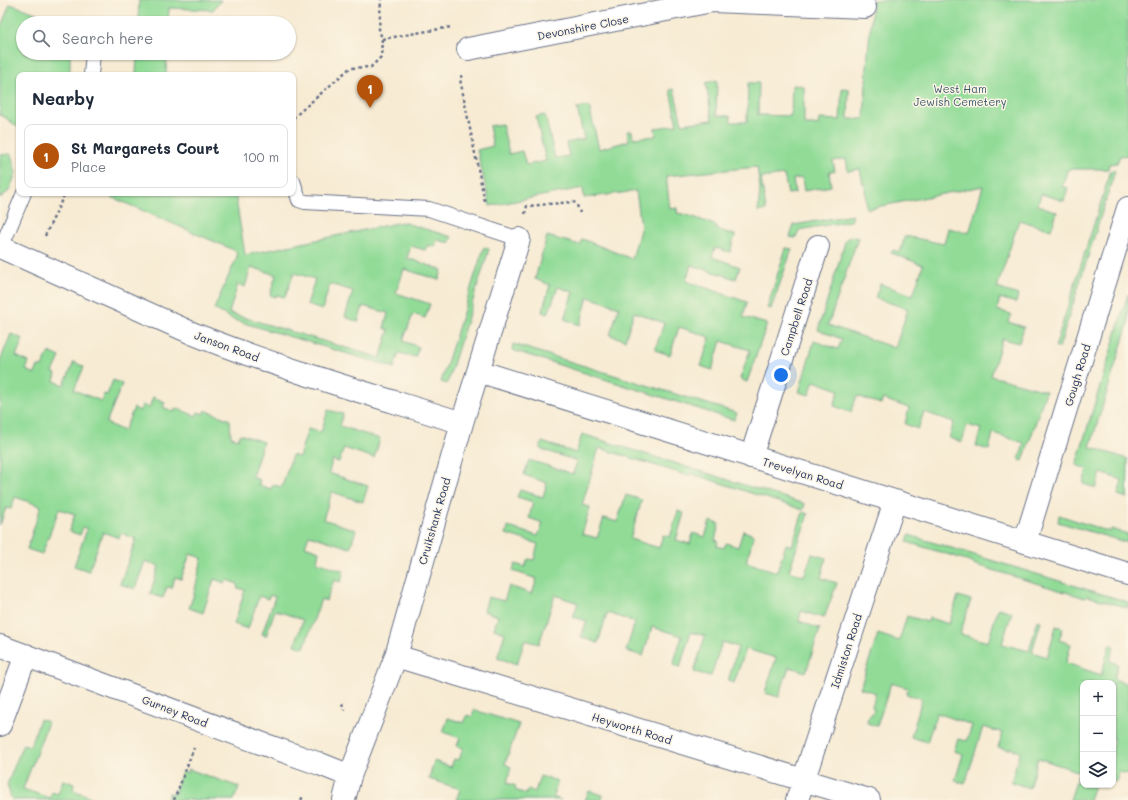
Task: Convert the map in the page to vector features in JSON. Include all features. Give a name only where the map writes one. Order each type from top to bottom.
[{"type":"street","name":"Devonshire Close","points":[[468,49],[712,1],[865,7]]},
{"type":"street","name":"Gough Road","points":[[1025,542],[1128,208]]},
{"type":"street","name":"Cruikshank Road","points":[[344,800],[350,776],[396,656],[462,423],[518,239]]},
{"type":"street","name":"Campbell Road","points":[[751,457],[818,246]]},
{"type":"street","name":"Janson Road","points":[[1,247],[218,344],[327,381],[462,423]]},
{"type":"street","name":"Trevelyan Road","points":[[478,372],[1128,574]]},
{"type":"street","name":"Idmiston Road","points":[[800,790],[895,501]]},
{"type":"street","name":"Gurney Road","points":[[0,646],[350,776]]},
{"type":"street","points":[[0,725],[26,655]]},
{"type":"street","name":"Heyworth Road","points":[[396,656],[800,790],[869,800]]},
{"type":"lane","points":[[91,72],[93,60]]},
{"type":"lane","points":[[296,190],[299,200],[305,202],[429,209],[518,239]]},
{"type":"lane","points":[[1,247],[23,196]]},
{"type":"path","points":[[296,115],[350,68],[371,67],[382,57],[382,39],[379,29],[381,0]]},
{"type":"path","points":[[382,39],[449,26],[454,27]]},
{"type":"path","points":[[460,79],[485,197],[487,229]]},
{"type":"path","points":[[34,262],[64,196]]},
{"type":"path","points":[[518,239],[527,206],[573,202],[576,203],[580,213]]},
{"type":"path","points":[[342,703],[344,710]]},
{"type":"path","points":[[174,800],[194,748]]},
{"type":"path","points":[[301,800],[304,795]]},
{"type":"green space","points":[[139,0],[221,0],[213,10],[169,8],[168,16],[138,16]]},
{"type":"green space","name":"West Ham Jewish Cemetery","points":[[873,0],[1128,0],[1128,155],[1120,156],[1117,163],[1109,164],[1108,169],[1068,169],[1062,186],[1068,188],[1064,201],[1041,194],[1038,205],[1057,212],[1051,230],[1019,220],[997,288],[1018,295],[1016,303],[1000,298],[997,310],[1011,314],[1008,322],[1024,327],[1019,343],[1002,339],[991,376],[1046,391],[1023,461],[1019,460],[1024,443],[993,433],[989,450],[976,446],[981,429],[967,425],[962,442],[949,438],[954,422],[924,412],[918,429],[905,424],[909,408],[883,399],[881,404],[857,396],[851,412],[834,406],[839,390],[814,381],[809,395],[799,392],[814,341],[838,349],[842,339],[818,330],[846,239],[851,236],[858,238],[828,325],[895,348],[908,309],[875,298],[880,284],[913,295],[923,265],[891,253],[893,250],[900,252],[905,236],[944,244],[948,228],[969,233],[983,186],[866,209],[865,184],[863,184],[860,169],[848,171],[846,159],[833,161],[835,171],[829,172],[831,186],[804,191],[802,178],[793,179],[795,193],[788,194],[784,175],[761,178],[766,210],[758,212],[760,188],[757,167],[666,176],[670,209],[677,208],[677,213],[702,220],[717,226],[716,229],[735,235],[730,252],[715,248],[712,257],[740,267],[736,279],[691,265],[686,281],[747,302],[743,317],[767,324],[747,382],[740,379],[750,350],[721,341],[712,370],[701,366],[710,337],[679,327],[670,355],[655,350],[664,323],[634,312],[625,340],[610,335],[619,307],[588,297],[580,325],[564,319],[573,292],[558,287],[548,314],[542,312],[550,285],[535,279],[547,236],[580,245],[582,239],[632,259],[641,226],[636,191],[584,198],[583,188],[490,206],[477,150],[493,146],[489,126],[502,124],[509,154],[522,151],[526,165],[546,161],[536,117],[545,115],[555,158],[569,156],[566,143],[584,139],[577,108],[589,106],[599,149],[629,141],[627,131],[632,131],[633,138],[656,136],[655,128],[677,125],[670,90],[674,89],[682,124],[712,120],[706,83],[717,80],[716,115],[730,116],[731,122],[747,122],[748,83],[759,83],[758,115],[791,116],[792,85],[804,86],[804,125],[818,125],[819,119],[840,120],[842,88],[849,89],[848,119],[864,119]]},
{"type":"green space","points":[[10,4],[45,16],[16,16],[16,60],[70,60],[70,72],[16,72],[16,126],[0,115],[0,29]]},
{"type":"green space","points":[[137,60],[167,60],[166,72],[136,72]]},
{"type":"green space","points":[[11,154],[16,173],[9,191],[0,198],[0,155]]},
{"type":"green space","points":[[1111,170],[1115,171],[1059,348],[1055,347]]},
{"type":"green space","points":[[109,196],[235,196],[245,255],[402,222],[452,237],[449,243],[437,240],[435,247],[428,245],[425,250],[411,246],[407,258],[442,270],[439,280],[404,269],[396,293],[430,304],[425,318],[413,314],[403,341],[419,347],[415,357],[399,353],[394,368],[234,320],[214,309],[237,257],[236,251]],"holes":[[[251,267],[276,275],[270,295],[285,297],[294,273],[315,279],[307,305],[322,310],[330,284],[353,291],[345,317],[358,322],[363,306],[388,313],[384,328],[389,330],[380,358],[229,313],[238,284],[245,287]]]},
{"type":"green space","points":[[853,215],[851,221],[799,230],[796,238],[790,237],[794,225]]},
{"type":"green space","points":[[484,247],[489,249],[447,384],[441,382]]},
{"type":"green space","points":[[786,248],[792,249],[771,309],[767,308]]},
{"type":"green space","points":[[1128,294],[1128,324],[1090,447],[1128,459],[1127,498],[1118,495],[1122,480],[1101,473],[1096,488],[1083,484],[1087,469],[1076,465]]},
{"type":"green space","points":[[11,334],[23,339],[16,356],[29,362],[26,370],[35,374],[38,366],[42,367],[49,352],[60,357],[53,372],[56,374],[54,381],[64,385],[74,362],[84,367],[74,390],[101,401],[104,394],[107,395],[113,380],[122,384],[106,423],[124,431],[134,408],[140,411],[142,405],[149,408],[153,397],[165,402],[163,407],[174,412],[176,408],[196,416],[198,412],[203,414],[205,410],[230,420],[231,437],[238,439],[240,434],[263,442],[252,477],[260,480],[258,485],[271,489],[273,485],[282,487],[292,455],[299,457],[308,429],[321,432],[328,410],[343,414],[340,426],[380,439],[374,458],[344,448],[339,462],[332,460],[329,473],[368,486],[363,502],[332,492],[323,519],[356,530],[350,548],[309,535],[305,546],[319,551],[317,562],[344,571],[341,582],[334,580],[326,601],[321,599],[304,648],[295,645],[303,620],[275,610],[266,636],[262,634],[275,597],[270,595],[268,599],[259,596],[248,629],[234,624],[245,590],[237,588],[238,584],[226,580],[225,583],[214,579],[203,613],[189,608],[194,594],[202,558],[190,554],[181,579],[175,577],[172,588],[167,587],[163,598],[150,594],[159,566],[145,561],[135,589],[120,584],[136,539],[121,533],[119,538],[103,532],[89,571],[74,566],[87,529],[83,527],[80,535],[69,531],[75,514],[59,509],[42,554],[27,549],[41,506],[15,497],[11,509],[6,508],[0,525],[0,361]]},
{"type":"green space","points":[[513,344],[737,413],[734,420],[512,350]]},
{"type":"green space","points":[[582,434],[805,504],[803,510],[690,473],[689,476],[599,448],[582,505],[590,507],[582,534],[597,538],[604,518],[617,522],[626,495],[642,500],[630,539],[659,548],[663,535],[670,537],[678,511],[684,513],[676,540],[690,544],[693,533],[705,537],[710,521],[719,524],[715,540],[718,541],[717,546],[724,548],[726,543],[738,547],[743,531],[754,535],[746,562],[777,572],[786,544],[792,546],[803,512],[808,514],[789,571],[804,576],[812,554],[826,558],[821,578],[837,583],[824,618],[801,611],[799,621],[820,629],[806,672],[789,667],[779,697],[765,693],[776,658],[746,649],[734,683],[728,681],[738,647],[722,642],[711,676],[694,672],[705,636],[691,632],[680,667],[673,665],[682,636],[652,627],[643,656],[626,651],[635,622],[607,613],[598,643],[581,637],[587,621],[573,617],[578,603],[555,595],[539,644],[525,640],[517,664],[497,658],[505,633],[494,629],[498,616],[484,611],[488,597],[504,601],[509,586],[532,594],[537,579],[513,571],[515,564],[525,567],[528,559],[534,560],[538,544],[506,534],[508,527],[538,536],[543,523],[529,518],[533,502],[517,497],[520,490],[543,497],[547,483],[524,475],[529,460],[573,474],[577,461],[540,449],[542,442],[576,453]]},
{"type":"green space","points":[[1059,515],[1110,532],[1111,529],[1128,534],[1128,543],[1058,522]]},
{"type":"green space","points":[[909,535],[1128,602],[1128,608],[1087,596],[1085,598],[907,542]]},
{"type":"green space","points":[[958,596],[971,600],[960,634],[988,642],[998,608],[1012,612],[1002,644],[1029,651],[1038,620],[1041,621],[1032,652],[1047,657],[1056,626],[1063,628],[1059,640],[1071,644],[1066,663],[1101,675],[1110,644],[1114,646],[1110,661],[1118,664],[1114,679],[1128,684],[1128,774],[1119,772],[1116,782],[1116,680],[1080,680],[1080,788],[1093,788],[1089,800],[1070,800],[1079,772],[1038,758],[1029,788],[1011,782],[1020,752],[1010,748],[1009,750],[998,747],[1003,733],[983,727],[965,784],[955,781],[963,754],[954,751],[958,739],[967,741],[972,725],[937,713],[927,742],[911,737],[922,699],[906,694],[908,688],[891,683],[877,726],[867,723],[868,717],[874,710],[872,706],[876,693],[860,688],[878,634],[899,641],[907,616],[928,622],[929,618],[949,624]]},
{"type":"green space","points":[[474,710],[519,724],[505,764],[511,767],[507,783],[516,786],[515,790],[526,794],[528,789],[535,792],[540,776],[558,781],[553,797],[561,800],[456,800],[460,789],[429,779],[434,761],[451,767],[454,759],[459,760],[463,748],[457,746],[460,738],[443,732],[448,718],[464,723],[467,715],[472,717]]},
{"type":"green space","points":[[40,719],[48,722],[23,789],[50,798],[52,792],[58,794],[63,780],[74,784],[73,790],[93,798],[93,800],[12,800],[7,785],[23,744],[30,746]]},
{"type":"green space","points":[[188,769],[239,787],[234,800],[167,800],[169,793],[174,794],[182,771],[187,773]]},
{"type":"green space","points":[[589,791],[603,795],[602,800],[585,800]]},
{"type":"place","name":"St Margarets Court","points":[[370,108]]}]
